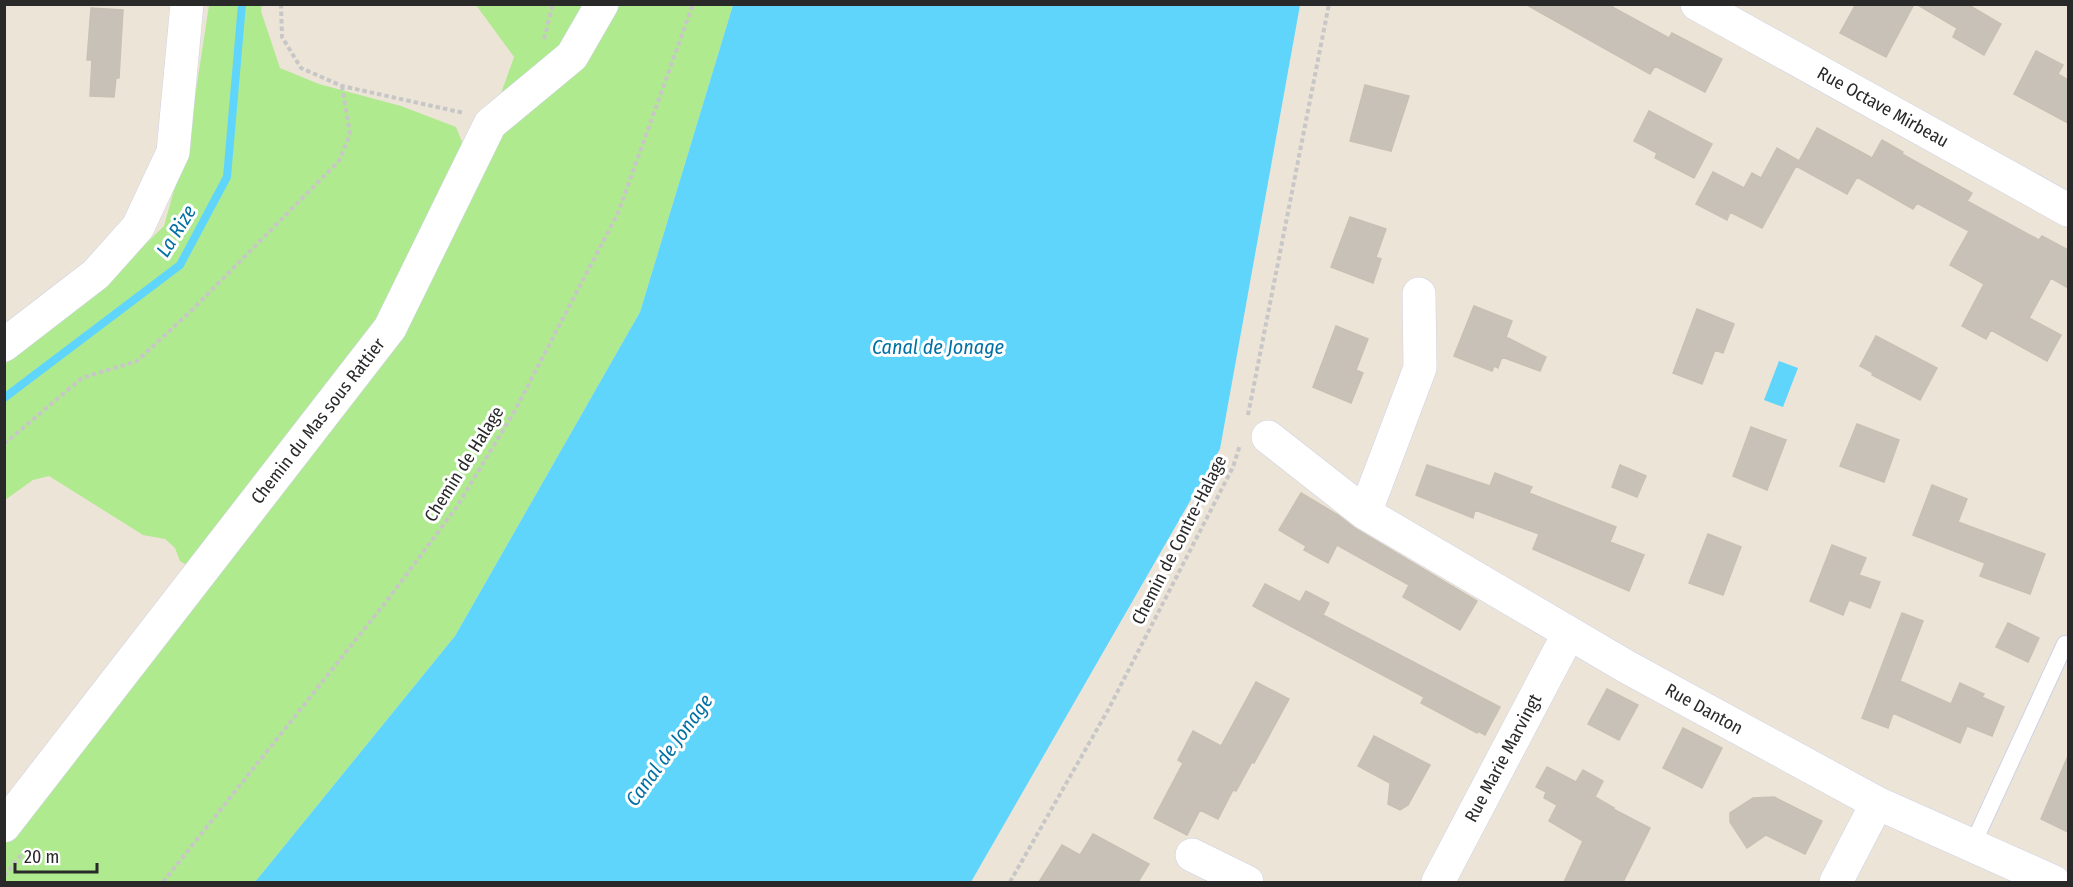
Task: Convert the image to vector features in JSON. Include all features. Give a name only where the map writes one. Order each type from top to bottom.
[{"type":"street","points":[[4,345],[96,274],[138,227],[173,152],[187,4]]},
{"type":"street","name":"Chemin du Mas sous Rattier","points":[[4,826],[390,328],[489,124],[572,56],[602,4]]},
{"type":"street","name":"Rue Octave Mirbeau","points":[[1697,4],[2068,210]]},
{"type":"street","points":[[1365,513],[1420,368],[1419,294]]},
{"type":"street","name":"Rue Danton","points":[[1252,433],[1365,513],[1627,667],[1876,803],[2054,882]]},
{"type":"street","name":"Rue Marie Marvingt","points":[[1438,882],[1569,633]]},
{"type":"street","points":[[1836,882],[1876,803]]},
{"type":"street","points":[[1192,855],[1247,882]]},
{"type":"lane","points":[[1972,846],[2065,644]]},
{"type":"path","points":[[281,4],[282,37],[302,69],[342,86],[461,111],[489,124]]},
{"type":"path","name":"Chemin de Halage","points":[[163,882],[389,598],[456,508],[508,421],[618,213],[693,4]]},
{"type":"path","name":"Chemin de Contre-Halage","points":[[1010,882],[1108,710],[1252,433],[1329,4]]},
{"type":"path","points":[[4,444],[82,378],[137,361],[191,311],[339,161],[350,134],[342,86]]},
{"type":"green space","points":[[209,5],[262,5],[261,11],[280,68],[319,84],[401,106],[456,127],[463,144],[373,334],[192,568],[180,561],[175,548],[165,539],[143,535],[49,476],[33,480],[5,500],[5,364],[90,298],[164,226],[189,136]]},
{"type":"green space","points":[[476,5],[733,5],[640,312],[455,636],[255,882],[5,882],[4,826],[390,328],[490,124],[514,57]]},
{"type":"water","name":"Canal de Jonage","points":[[733,5],[1300,5],[1220,449],[971,882],[255,882],[455,636],[640,312]]},
{"type":"water","points":[[1779,361],[1798,368],[1783,407],[1764,400]]},
{"type":"building","points":[[1525,4],[1607,4],[1669,38],[1672,33],[1722,59],[1705,92],[1655,66],[1650,74]]},
{"type":"building","points":[[1856,4],[1914,4],[1886,57],[1840,33]]},
{"type":"building","points":[[1916,4],[1967,4],[2001,24],[1984,55],[1953,37],[1957,28]]},
{"type":"building","points":[[91,8],[123,10],[119,78],[116,78],[114,97],[90,96],[92,60],[87,60]]},
{"type":"building","points":[[2036,51],[2063,65],[2058,74],[2068,80],[2068,123],[2014,94]]},
{"type":"building","points":[[1365,85],[1409,96],[1391,151],[1350,141]]},
{"type":"building","points":[[1649,111],[1712,144],[1694,178],[1655,158],[1657,153],[1634,141]]},
{"type":"building","points":[[1817,128],[1872,158],[1882,140],[1903,152],[1902,154],[1972,193],[1967,201],[2039,240],[2042,236],[2068,250],[2068,288],[2051,278],[2029,318],[2061,335],[2047,361],[1991,330],[1986,339],[1962,326],[1984,284],[1950,265],[1969,231],[1917,203],[1913,209],[1857,177],[1847,194],[1796,166],[1762,228],[1730,212],[1727,220],[1696,204],[1713,172],[1744,188],[1752,173],[1761,178],[1777,148],[1799,161]]},
{"type":"building","points":[[1350,217],[1386,229],[1376,257],[1381,259],[1373,283],[1331,267]]},
{"type":"building","points":[[1474,306],[1512,321],[1506,337],[1546,357],[1540,371],[1502,357],[1498,368],[1494,366],[1492,371],[1454,356]]},
{"type":"building","points":[[1697,309],[1734,324],[1723,353],[1715,350],[1702,384],[1673,373]]},
{"type":"building","points":[[1336,326],[1368,339],[1356,370],[1363,373],[1351,403],[1313,387]]},
{"type":"building","points":[[1876,336],[1937,368],[1920,400],[1872,375],[1873,373],[1860,366]]},
{"type":"building","points":[[1857,424],[1899,440],[1884,482],[1840,466]]},
{"type":"building","points":[[1751,427],[1786,440],[1767,490],[1733,476]]},
{"type":"building","points":[[1427,465],[1490,486],[1495,473],[1532,487],[1529,493],[1616,527],[1610,542],[1644,555],[1629,591],[1533,549],[1539,534],[1475,510],[1473,518],[1416,495]]},
{"type":"building","points":[[1620,465],[1646,476],[1637,497],[1612,487]]},
{"type":"building","points":[[1932,485],[1967,499],[1958,522],[2045,554],[2030,594],[1980,576],[1985,563],[1913,535]]},
{"type":"building","points":[[1301,493],[1338,515],[1356,529],[1477,601],[1460,630],[1403,597],[1409,585],[1337,545],[1328,563],[1304,550],[1306,546],[1279,530]]},
{"type":"building","points":[[1708,534],[1741,547],[1723,595],[1689,583]]},
{"type":"building","points":[[1832,545],[1866,558],[1859,575],[1880,582],[1870,608],[1849,600],[1843,615],[1810,601]]},
{"type":"building","points":[[1265,584],[1300,602],[1306,591],[1329,603],[1323,615],[1500,707],[1485,735],[1421,703],[1424,697],[1253,606]]},
{"type":"building","points":[[1902,613],[1923,621],[1900,681],[1951,704],[1960,683],[1984,694],[1982,697],[2004,707],[1992,736],[1967,726],[1960,743],[1893,713],[1888,728],[1862,718]]},
{"type":"building","points":[[2008,623],[2039,638],[2028,662],[1996,647]]},
{"type":"building","points":[[1256,682],[1289,699],[1254,763],[1252,762],[1236,791],[1233,790],[1218,819],[1200,810],[1187,835],[1154,818],[1183,763],[1178,760],[1193,731],[1221,746]]},
{"type":"building","points":[[1607,689],[1638,705],[1619,740],[1588,724]]},
{"type":"building","points":[[1683,728],[1722,748],[1702,788],[1663,768]]},
{"type":"building","points":[[1374,736],[1430,765],[1408,805],[1400,810],[1388,804],[1390,783],[1358,766]]},
{"type":"building","points":[[2068,756],[2068,832],[2041,819]]},
{"type":"building","points":[[1547,767],[1576,782],[1583,770],[1603,781],[1595,797],[1650,828],[1623,882],[1564,882],[1583,841],[1549,821],[1557,805],[1544,798],[1546,792],[1536,787]]},
{"type":"building","points":[[1774,797],[1822,821],[1805,854],[1766,835],[1747,848],[1730,822],[1730,813],[1753,798]]},
{"type":"building","points":[[1093,834],[1149,864],[1138,882],[1039,882],[1062,845],[1080,855]]},
{"type":"waterway","name":"La Rize","points":[[4,398],[180,265],[227,177],[242,4]]}]
